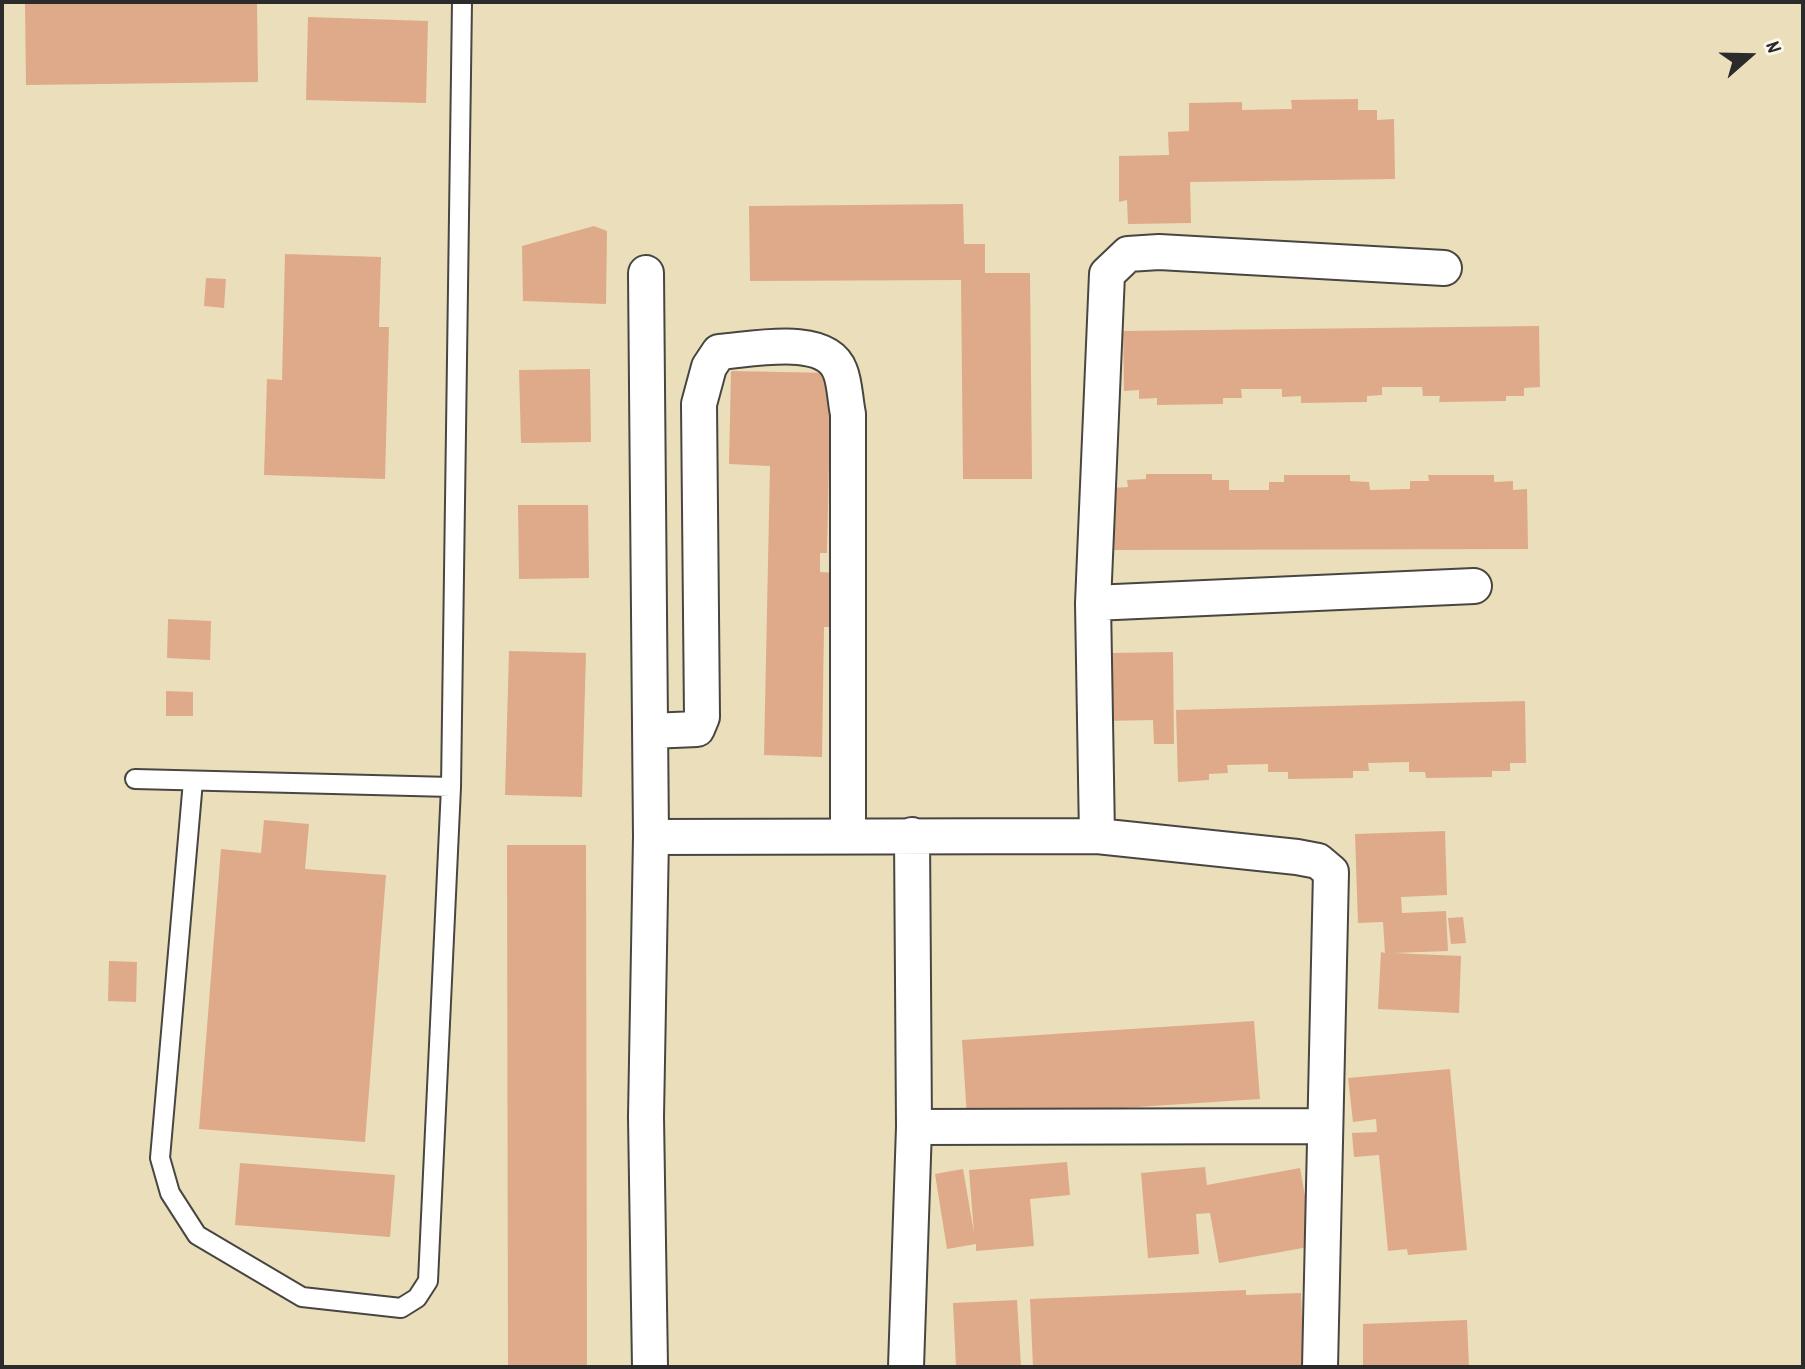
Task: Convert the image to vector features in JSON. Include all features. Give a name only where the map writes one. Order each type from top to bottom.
[{"type":"street","points":[[1097,836],[1093,603],[1107,274],[1128,254],[1159,252],[1444,268]]},
{"type":"street","points":[[646,273],[651,837],[646,1117],[650,1367]]},
{"type":"street","points":[[650,731],[684,732],[697,729],[702,717],[699,404],[709,367],[719,352],[807,346],[829,354],[840,370],[848,414],[848,835]]},
{"type":"street","points":[[1093,603],[1474,586]]},
{"type":"street","points":[[906,1367],[914,1127],[912,835]]},
{"type":"street","points":[[651,837],[1097,836],[1318,861],[1331,872],[1320,1367]]},
{"type":"street","points":[[914,1127],[1324,1126]]},
{"type":"lane","points":[[193,781],[160,1158],[170,1193],[197,1235],[302,1297],[401,1308],[417,1298],[428,1281],[451,787],[462,2]]},
{"type":"lane","points":[[135,779],[451,787]]},
{"type":"building","points":[[25,2],[257,2],[258,82],[26,85]]},
{"type":"building","points":[[308,17],[428,21],[426,103],[306,100]]},
{"type":"building","points":[[1358,99],[1358,110],[1377,110],[1377,120],[1394,119],[1395,179],[1190,182],[1191,223],[1128,224],[1127,200],[1119,202],[1119,156],[1169,155],[1168,132],[1189,131],[1189,103],[1242,102],[1242,110],[1292,109],[1291,100]]},
{"type":"building","points":[[963,204],[964,244],[985,244],[985,273],[1030,273],[1032,479],[963,479],[961,280],[750,281],[749,206]]},
{"type":"building","points":[[594,226],[607,231],[606,304],[523,301],[522,246]]},
{"type":"building","points":[[285,254],[381,257],[379,327],[389,327],[385,479],[264,475],[267,379],[282,380]]},
{"type":"building","points":[[206,278],[226,279],[224,308],[204,306]]},
{"type":"building","points":[[1539,326],[1540,387],[1524,388],[1524,396],[1506,396],[1506,401],[1439,402],[1440,396],[1423,396],[1422,387],[1382,387],[1382,395],[1367,396],[1367,402],[1301,403],[1301,396],[1282,397],[1282,389],[1241,389],[1242,398],[1223,398],[1223,404],[1157,405],[1157,398],[1139,399],[1139,390],[1124,391],[1123,331]]},
{"type":"building","points":[[590,369],[591,442],[521,443],[519,370]]},
{"type":"building","points":[[731,371],[831,373],[827,553],[820,553],[820,572],[838,573],[837,627],[824,627],[822,757],[764,755],[770,466],[729,464]]},
{"type":"building","points":[[1146,474],[1212,474],[1212,480],[1229,480],[1229,490],[1269,490],[1269,482],[1284,482],[1284,475],[1350,475],[1350,481],[1369,482],[1370,490],[1410,489],[1410,481],[1429,481],[1428,475],[1494,475],[1494,482],[1513,481],[1513,490],[1527,489],[1528,549],[1112,550],[1112,488],[1128,487],[1127,480],[1146,479]]},
{"type":"building","points":[[518,505],[588,505],[589,578],[519,579]]},
{"type":"building","points":[[168,619],[211,621],[210,660],[167,658]]},
{"type":"building","points":[[509,651],[586,653],[582,797],[505,795]]},
{"type":"building","points":[[1173,652],[1174,744],[1154,744],[1153,720],[1103,721],[1110,653]]},
{"type":"building","points":[[166,691],[193,692],[193,716],[166,716]]},
{"type":"building","points":[[1525,701],[1526,763],[1510,763],[1510,771],[1492,771],[1492,777],[1426,778],[1425,772],[1409,772],[1409,762],[1368,763],[1369,771],[1353,771],[1353,778],[1288,779],[1288,772],[1268,772],[1268,764],[1227,765],[1228,773],[1209,774],[1209,780],[1178,782],[1176,710]]},
{"type":"building","points":[[264,820],[309,824],[305,869],[386,875],[365,1142],[199,1129],[221,849],[261,853]]},
{"type":"building","points":[[1445,831],[1447,895],[1401,897],[1402,913],[1446,911],[1448,951],[1393,953],[1461,956],[1459,1013],[1378,1009],[1381,952],[1385,953],[1383,922],[1358,923],[1355,834]]},
{"type":"building","points":[[507,845],[586,845],[587,1367],[508,1367]]},
{"type":"building","points":[[1463,917],[1466,943],[1451,944],[1448,918]]},
{"type":"building","points":[[109,961],[137,962],[136,1002],[108,1001]]},
{"type":"building","points":[[1254,1021],[1260,1099],[967,1118],[962,1040]]},
{"type":"building","points":[[1450,1069],[1467,1250],[1408,1255],[1407,1249],[1388,1251],[1379,1155],[1354,1157],[1352,1133],[1377,1132],[1376,1119],[1353,1122],[1348,1078]]},
{"type":"building","points":[[1067,1162],[1070,1195],[1030,1199],[1034,1246],[976,1251],[976,1244],[947,1249],[935,1174],[963,1169],[974,1233],[969,1170]]},
{"type":"building","points":[[240,1163],[395,1175],[390,1237],[235,1225]]},
{"type":"building","points":[[1205,1167],[1207,1185],[1300,1168],[1314,1246],[1219,1263],[1210,1213],[1196,1214],[1199,1254],[1148,1258],[1141,1173]]},
{"type":"building","points":[[1246,1290],[1246,1295],[1301,1293],[1304,1367],[1033,1367],[1030,1299]]},
{"type":"building","points":[[1017,1300],[1021,1367],[956,1367],[953,1303]]},
{"type":"building","points":[[1467,1320],[1469,1367],[1363,1367],[1363,1324]]}]
